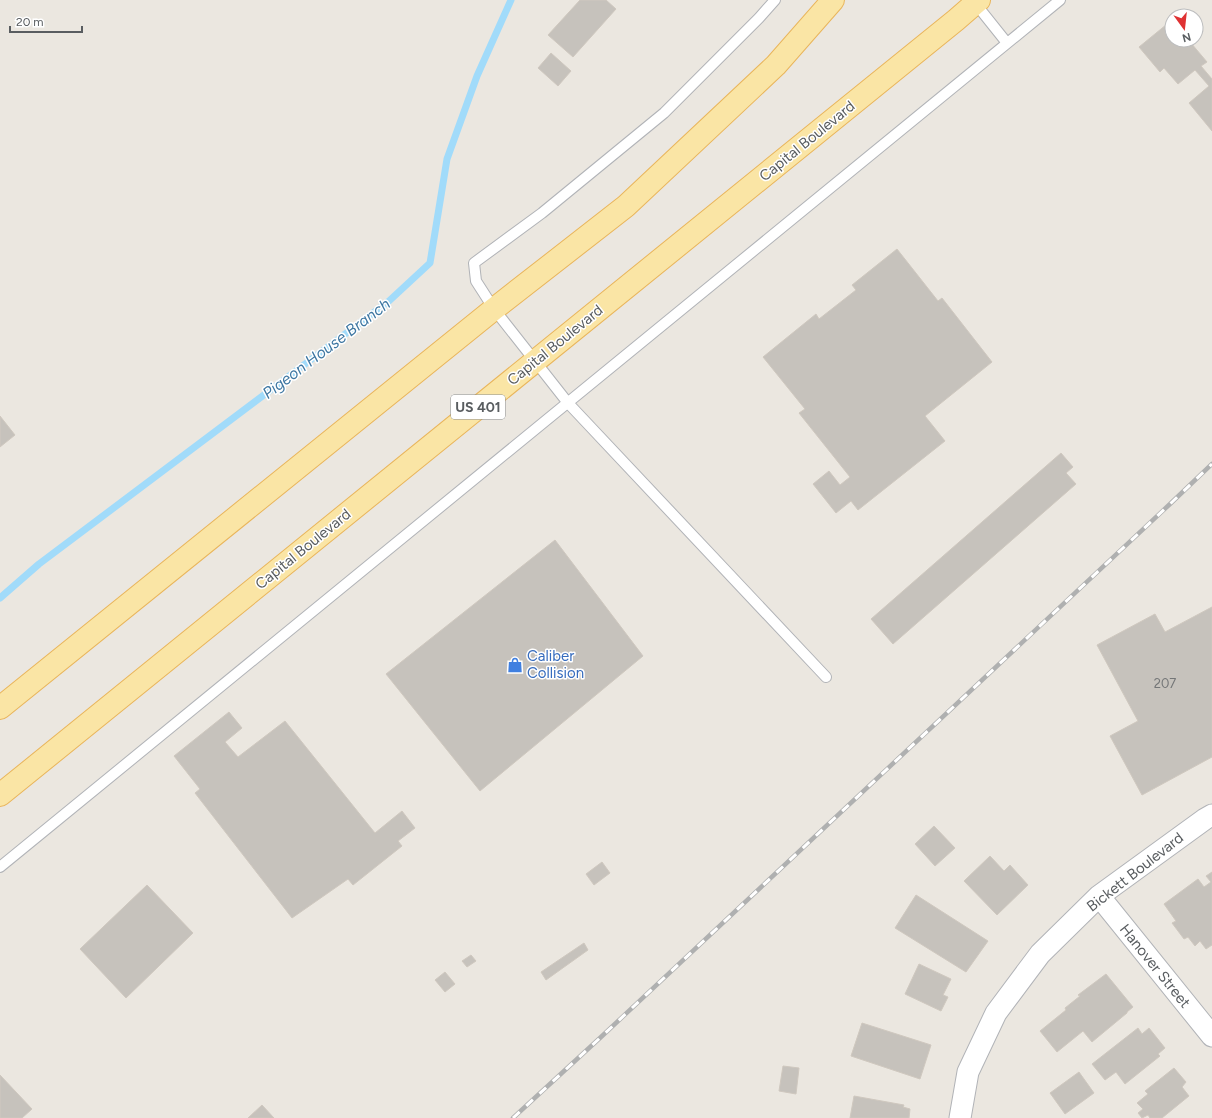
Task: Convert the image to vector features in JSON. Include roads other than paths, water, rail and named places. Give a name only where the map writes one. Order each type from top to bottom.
[{"type":"main road","points":[[0,708],[494,309],[626,206],[776,65],[833,0]]},
{"type":"main road","name":"Capital Boulevard","points":[[0,795],[977,2]]},
{"type":"street","name":"Bickett Boulevard","points":[[960,1118],[968,1072],[996,1013],[1040,954],[1099,896],[1205,819],[1212,816]]},
{"type":"street","name":"Hanover Street","points":[[1099,896],[1212,1036]]},
{"type":"lane","points":[[775,0],[664,113],[542,213],[474,263],[476,282],[494,309],[568,403],[826,677]]},
{"type":"lane","points":[[0,867],[1060,0]]},
{"type":"lane","points":[[977,2],[1007,43]]},
{"type":"waterway","name":"Pigeon House Branch","points":[[0,598],[39,564],[389,301],[430,263],[447,159],[477,76],[511,0]]},
{"type":"railway","points":[[513,1118],[1212,464]]},
{"type":"place","name":"Caliber Collision","points":[[515,665]]}]
